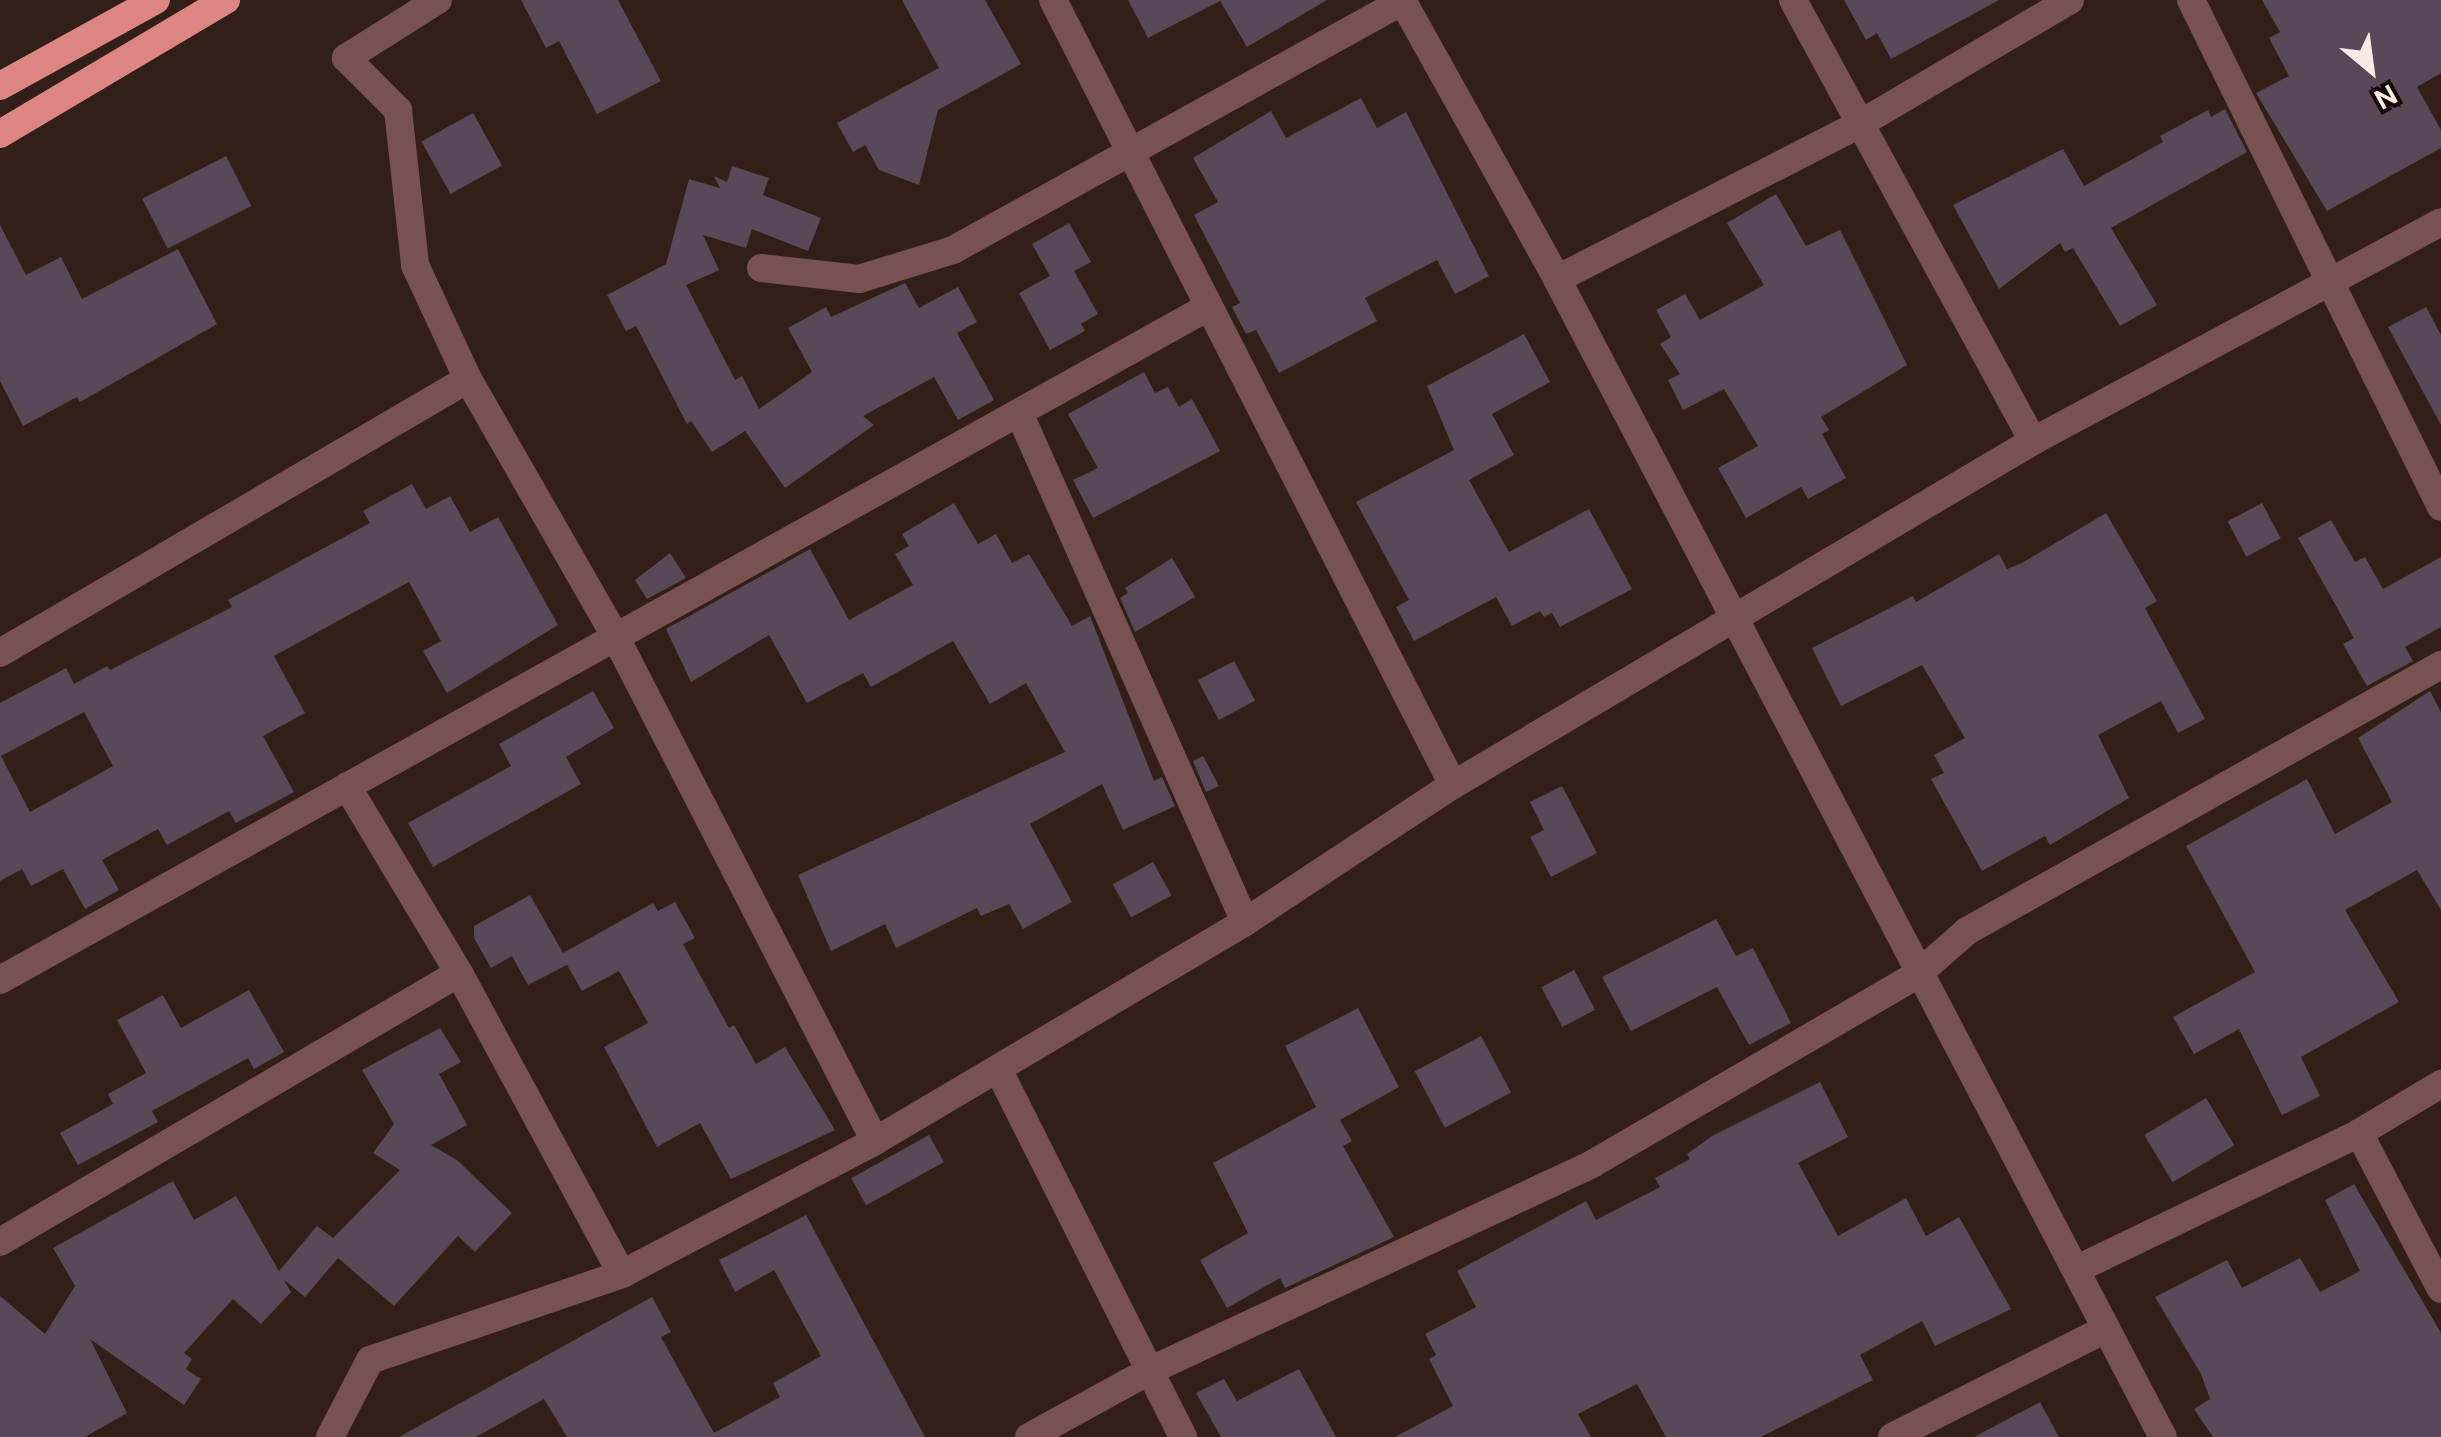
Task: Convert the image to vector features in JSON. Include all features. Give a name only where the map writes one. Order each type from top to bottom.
[{"type":"highway","points":[[0,86],[156,0]]},
{"type":"highway","points":[[0,134],[226,0]]},
{"type":"street","points":[[438,0],[346,58],[398,110],[415,264],[468,379],[615,636],[875,1141]]},
{"type":"street","points":[[1053,0],[1133,149],[1208,307],[1453,785]]},
{"type":"street","points":[[761,268],[860,278],[953,250],[1402,0],[1557,279],[1732,622],[2078,1269],[2163,1437]]},
{"type":"street","points":[[1793,0],[2034,441]]},
{"type":"street","points":[[1557,279],[1858,125],[2070,0]]},
{"type":"street","points":[[2192,0],[2329,286],[2441,507]]},
{"type":"street","points":[[330,1437],[370,1360],[622,1274],[875,1141],[1245,922],[1453,785],[2034,441],[2329,286],[2441,222]]},
{"type":"street","points":[[0,980],[615,636],[1021,417],[1208,307]]},
{"type":"street","points":[[0,653],[468,379]]},
{"type":"street","points":[[1021,417],[1245,922]]},
{"type":"street","points":[[1029,1437],[1151,1370],[1592,1164],[1917,974],[1967,931],[2441,665]]},
{"type":"street","points":[[347,786],[459,973],[622,1274]]},
{"type":"street","points":[[0,1242],[459,973]]},
{"type":"street","points":[[999,1070],[1184,1437]]},
{"type":"street","points":[[2078,1269],[2359,1132],[2441,1084]]},
{"type":"street","points":[[2359,1132],[2441,1289]]},
{"type":"street","points":[[1892,1437],[2106,1329]]},
{"type":"building","points":[[521,0],[618,0],[661,81],[597,114],[559,41],[546,48]]},
{"type":"building","points":[[902,0],[985,0],[1021,64],[938,110],[919,185],[879,170],[865,145],[853,152],[837,123],[939,68]]},
{"type":"building","points":[[1128,0],[1327,0],[1247,47],[1220,1],[1148,38]]},
{"type":"building","points":[[1844,0],[1999,0],[1891,59],[1877,33],[1866,40]]},
{"type":"building","points":[[2262,0],[2441,0],[2441,73],[2417,87],[2441,130],[2441,148],[2327,211],[2256,93],[2289,76],[2269,38],[2280,32]]},
{"type":"building","points":[[1361,98],[1377,128],[1406,112],[1489,276],[1455,294],[1437,260],[1365,298],[1377,321],[1279,373],[1256,330],[1246,334],[1232,307],[1240,303],[1194,215],[1218,202],[1193,158],[1271,111],[1286,138]]},
{"type":"building","points":[[2225,109],[2247,152],[2111,228],[2157,305],[2120,326],[2073,248],[2065,252],[2060,243],[1999,289],[1953,205],[2063,149],[2084,186],[2163,142],[2160,136],[2208,110],[2211,117]]},
{"type":"building","points":[[473,113],[502,165],[450,194],[421,142]]},
{"type":"building","points":[[226,156],[251,206],[168,249],[142,199]]},
{"type":"building","points":[[732,166],[769,178],[763,195],[821,218],[808,251],[752,229],[746,248],[703,235],[719,270],[686,285],[735,380],[742,376],[759,409],[812,372],[788,328],[826,307],[831,317],[905,283],[919,308],[958,287],[977,322],[957,333],[994,400],[958,420],[934,377],[863,416],[874,425],[785,488],[745,431],[712,452],[691,421],[687,424],[636,326],[626,331],[607,295],[666,264],[689,179],[720,188],[714,176],[727,182]]},
{"type":"building","points":[[1776,194],[1806,246],[1840,230],[1907,365],[1821,417],[1829,430],[1822,434],[1846,478],[1808,499],[1801,487],[1746,518],[1718,468],[1758,446],[1724,389],[1683,410],[1668,380],[1680,374],[1660,344],[1671,337],[1656,310],[1685,294],[1700,320],[1764,285],[1727,223]]},
{"type":"building","points":[[1069,223],[1091,262],[1074,271],[1098,314],[1081,324],[1085,331],[1050,350],[1019,293],[1050,276],[1032,244]]},
{"type":"building","points":[[0,225],[26,275],[61,257],[82,299],[178,249],[217,324],[80,402],[77,397],[23,426],[0,381]]},
{"type":"building","points":[[2426,307],[2441,335],[2441,425],[2388,327]]},
{"type":"building","points":[[1524,334],[1550,382],[1492,414],[1514,455],[1469,480],[1509,552],[1589,509],[1632,589],[1560,627],[1552,613],[1544,617],[1540,611],[1512,626],[1496,597],[1414,641],[1396,607],[1409,600],[1356,502],[1454,450],[1427,386]]},
{"type":"building","points":[[1144,372],[1155,393],[1168,387],[1179,407],[1192,399],[1220,451],[1093,518],[1073,480],[1098,468],[1068,414]]},
{"type":"building","points":[[412,484],[426,509],[450,496],[470,532],[498,517],[558,625],[447,693],[423,651],[441,641],[409,582],[274,656],[305,713],[263,736],[294,792],[236,823],[229,811],[167,845],[158,829],[102,860],[119,890],[85,909],[63,869],[31,886],[22,869],[0,881],[0,703],[66,668],[74,684],[107,666],[110,670],[232,607],[228,600],[370,523],[363,511]],"holes":[[[84,712],[113,766],[30,812],[1,756]]]},
{"type":"building","points":[[954,503],[978,544],[996,534],[1012,563],[1029,554],[1072,626],[1090,616],[1154,781],[1162,777],[1175,806],[1123,830],[1102,784],[1030,824],[1072,902],[1023,929],[1009,904],[981,916],[977,908],[896,948],[885,924],[831,951],[798,875],[1065,752],[1026,683],[990,704],[953,641],[871,687],[863,673],[807,703],[769,635],[691,682],[666,629],[810,549],[849,620],[913,585],[895,554],[909,546],[902,534]]},
{"type":"building","points":[[2262,503],[2281,538],[2246,557],[2228,521]]},
{"type":"building","points":[[2106,513],[2157,601],[2145,608],[2205,719],[2178,733],[2161,701],[2098,735],[2129,798],[2050,845],[2045,836],[1982,871],[1931,779],[1944,773],[1934,755],[1965,738],[1922,665],[1841,706],[1812,648],[1913,596],[1916,602],[1999,554],[2007,569],[2022,563]]},
{"type":"building","points":[[2331,520],[2355,562],[2365,557],[2383,589],[2441,557],[2441,627],[2405,647],[2413,661],[2367,686],[2343,644],[2354,638],[2298,538]]},
{"type":"building","points":[[670,553],[686,578],[647,599],[635,580]]},
{"type":"building","points":[[1172,558],[1195,597],[1135,632],[1120,598],[1128,593],[1125,588]]},
{"type":"building","points":[[1234,661],[1255,701],[1219,720],[1198,680]]},
{"type":"building","points":[[593,691],[614,728],[566,757],[581,784],[433,867],[408,823],[511,766],[499,744]]},
{"type":"building","points":[[2430,691],[2441,712],[2441,910],[2417,870],[2345,910],[2399,1002],[2301,1057],[2320,1096],[2282,1115],[2239,1029],[2194,1054],[2173,1017],[2255,972],[2186,846],[2307,779],[2335,834],[2392,802],[2358,738]]},
{"type":"building","points":[[1203,756],[1219,786],[1206,792],[1193,761]]},
{"type":"building","points":[[1562,786],[1597,853],[1551,877],[1530,837],[1544,830],[1530,802]]},
{"type":"building","points":[[1153,862],[1171,895],[1131,918],[1113,884]]},
{"type":"building","points":[[530,895],[563,953],[653,903],[658,911],[675,902],[695,938],[683,944],[729,1028],[734,1025],[756,1064],[785,1047],[835,1130],[731,1179],[700,1123],[657,1147],[604,1047],[648,1023],[619,971],[582,991],[567,965],[528,985],[512,956],[491,968],[474,938],[474,926]]},
{"type":"building","points":[[1716,919],[1736,956],[1753,948],[1791,1023],[1749,1045],[1717,987],[1631,1031],[1602,977]]},
{"type":"building","points":[[1574,970],[1595,1010],[1562,1027],[1541,987]]},
{"type":"building","points":[[249,990],[284,1052],[254,1069],[248,1058],[152,1111],[158,1122],[78,1165],[60,1133],[113,1104],[108,1094],[146,1073],[117,1020],[163,995],[181,1028]]},
{"type":"building","points":[[1358,1008],[1399,1087],[1340,1120],[1352,1141],[1343,1146],[1394,1237],[1285,1288],[1280,1278],[1227,1308],[1200,1260],[1248,1233],[1213,1163],[1316,1107],[1285,1046]]},
{"type":"building","points":[[440,1028],[461,1062],[439,1074],[467,1125],[431,1145],[457,1160],[512,1213],[475,1252],[458,1236],[394,1306],[338,1258],[305,1297],[283,1279],[291,1292],[261,1324],[233,1299],[184,1353],[192,1359],[186,1369],[201,1379],[184,1405],[90,1339],[127,1413],[85,1437],[0,1437],[0,1296],[45,1334],[75,1286],[53,1248],[173,1181],[194,1220],[236,1196],[279,1271],[317,1226],[333,1238],[400,1170],[373,1153],[394,1124],[362,1070]]},
{"type":"building","points":[[1481,1036],[1511,1093],[1445,1128],[1415,1071]]},
{"type":"building","points":[[1820,1082],[1848,1137],[1798,1163],[1838,1236],[1906,1198],[1926,1236],[1959,1217],[2011,1309],[1935,1346],[1922,1321],[1860,1355],[1873,1380],[1761,1437],[1666,1437],[1637,1384],[1578,1414],[1591,1437],[1395,1437],[1453,1406],[1429,1359],[1436,1355],[1425,1334],[1476,1307],[1457,1271],[1586,1201],[1596,1220],[1660,1187],[1655,1178],[1690,1159],[1687,1154],[1712,1136]]},
{"type":"building","points":[[2206,1098],[2234,1145],[2173,1182],[2144,1135]]},
{"type":"building","points":[[929,1135],[944,1162],[866,1205],[851,1178]]},
{"type":"building","points":[[2354,1184],[2441,1333],[2441,1437],[2213,1437],[2194,1409],[2210,1399],[2201,1374],[2155,1297],[2227,1260],[2242,1288],[2300,1258],[2320,1292],[2360,1271],[2325,1200]]},
{"type":"building","points":[[806,1215],[925,1437],[567,1437],[544,1399],[476,1437],[399,1437],[652,1297],[671,1332],[661,1337],[714,1433],[780,1397],[773,1383],[821,1356],[774,1270],[735,1292],[719,1260]]},
{"type":"building","points":[[1299,1369],[1336,1437],[1221,1437],[1196,1393],[1224,1379],[1237,1401]]},
{"type":"building","points":[[2040,1402],[2059,1437],[1974,1437]]}]
